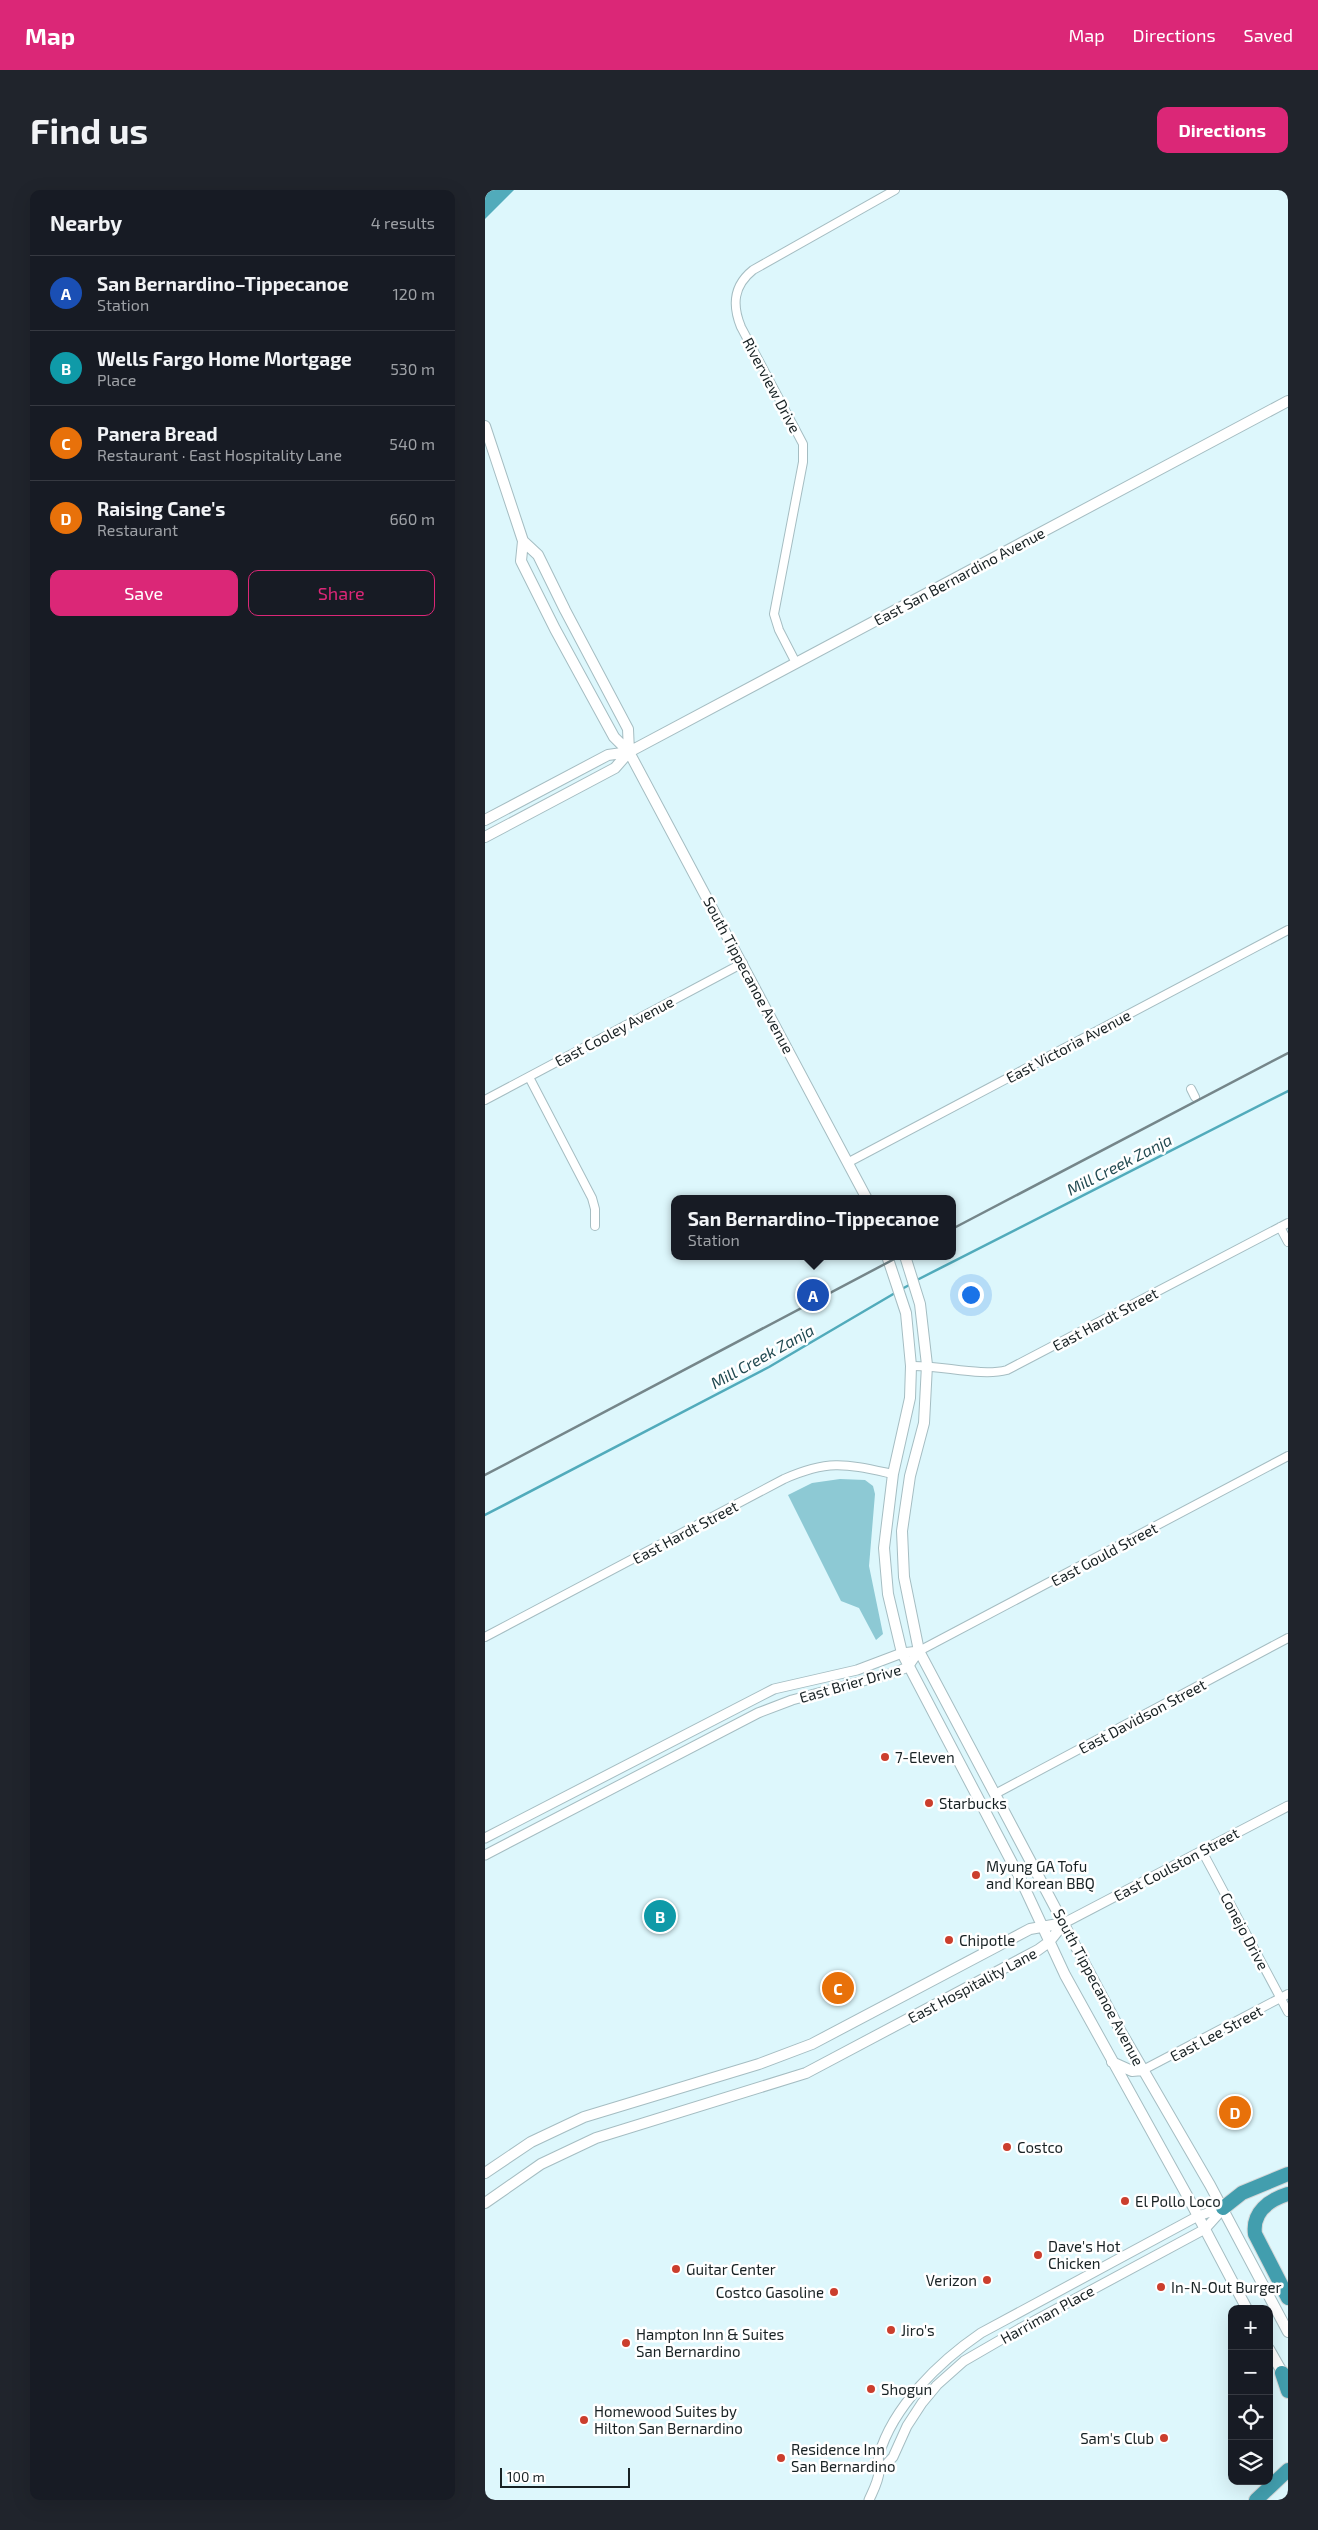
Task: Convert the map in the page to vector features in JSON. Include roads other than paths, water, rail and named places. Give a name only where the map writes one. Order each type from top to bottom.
[{"type":"highway","points":[[1223,2208],[1246,2192],[1288,2174]]},
{"type":"highway","points":[[1288,2194],[1265,2205],[1257,2216],[1254,2225],[1255,2234],[1288,2298]]},
{"type":"highway","points":[[1285,2378],[1288,2391]]},
{"type":"highway","points":[[1256,2500],[1288,2470]]},
{"type":"main road","name":"East San Bernardino Avenue","points":[[629,752],[1288,401]]},
{"type":"main road","name":"South Tippecanoe Avenue","points":[[485,426],[523,541],[521,561],[555,629],[614,737],[629,752],[865,1195]]},
{"type":"main road","name":"South Tippecanoe Avenue","points":[[523,541],[539,555],[565,610],[628,730],[629,752]]},
{"type":"main road","points":[[485,820],[608,755],[629,752]]},
{"type":"main road","points":[[485,837],[615,768],[629,752]]},
{"type":"main road","name":"South Tippecanoe Avenue","points":[[889,1260],[896,1277],[905,1309],[911,1366],[905,1428],[893,1474],[887,1511],[885,1570],[901,1653],[1017,1874],[1049,1942],[1112,2062],[1198,2216],[1245,2305]]},
{"type":"main road","name":"South Tippecanoe Avenue","points":[[906,1260],[918,1296],[927,1365],[924,1423],[910,1476],[904,1514],[902,1553],[909,1607],[919,1651],[1143,2070],[1223,2208],[1288,2332]]},
{"type":"main road","points":[[893,1474],[910,1476]]},
{"type":"main road","name":"East Hospitality Lane","points":[[485,2173],[531,2142],[584,2117],[759,2064],[805,2047],[1030,1929],[1064,1923]]},
{"type":"main road","name":"East Hospitality Lane","points":[[485,2203],[541,2164],[595,2138],[806,2073],[841,2056],[1049,1942],[1064,1923]]},
{"type":"main road","points":[[1112,2062],[1133,2071],[1143,2070]]},
{"type":"main road","points":[[1270,2350],[1285,2378]]},
{"type":"street","name":"Riverview Drive","points":[[796,663],[777,624],[775,608],[803,462],[803,444],[741,327],[735,312],[735,297],[741,282],[753,270],[895,190]]},
{"type":"street","name":"East Victoria Avenue","points":[[849,1162],[1288,930]]},
{"type":"street","name":"East Cooley Avenue","points":[[485,1100],[743,963]]},
{"type":"street","points":[[529,1077],[592,1198],[595,1209],[595,1226]]},
{"type":"street","name":"East Hardt Street","points":[[911,1366],[927,1365],[987,1372],[1007,1370],[1288,1223]]},
{"type":"street","points":[[1280,1227],[1288,1242]]},
{"type":"street","name":"East Gould Street","points":[[919,1651],[1288,1456]]},
{"type":"street","name":"East Hardt Street","points":[[485,1637],[806,1469],[831,1464],[854,1465],[893,1474]]},
{"type":"street","name":"East Davidson Street","points":[[995,1794],[1288,1638]]},
{"type":"street","name":"East Brier Drive","points":[[485,1838],[774,1688],[857,1670],[901,1653],[919,1651]]},
{"type":"street","name":"East Brier Drive","points":[[485,1855],[758,1713],[907,1667],[919,1651]]},
{"type":"street","name":"East Coulston Street","points":[[1064,1923],[1288,1806]]},
{"type":"street","name":"Conejo Drive","points":[[1202,1851],[1284,1996],[1288,2012]]},
{"type":"street","name":"East Lee Street","points":[[1143,2070],[1284,1996]]},
{"type":"street","name":"Harriman Place","points":[[879,2472],[878,2457],[906,2404],[927,2378],[965,2344],[981,2333],[1198,2216],[1223,2208]]},
{"type":"street","name":"Harriman Place","points":[[869,2500],[879,2472],[893,2457],[907,2426],[937,2385],[964,2361],[1064,2304],[1205,2229],[1223,2208]]},
{"type":"waterway","name":"Mill Creek Zanja","points":[[915,1281],[1288,1091]]},
{"type":"waterway","name":"Mill Creek Zanja","points":[[900,1290],[911,1284]]},
{"type":"waterway","name":"Mill Creek Zanja","points":[[485,1515],[769,1367],[895,1293]]},
{"type":"railway","points":[[956,1227],[1288,1053]]},
{"type":"railway","points":[[485,1475],[892,1260]]},
{"type":"place","name":"San Bernardino–Tippecanoe","points":[[813,1295]]},
{"type":"place","name":"7-Eleven","points":[[885,1757]]},
{"type":"place","name":"Starbucks","points":[[929,1803]]},
{"type":"place","name":"Myung GA Tofu and Korean BBQ","points":[[976,1875]]},
{"type":"place","name":"Wells Fargo Home Mortgage","points":[[660,1916]]},
{"type":"place","name":"Chipotle","points":[[949,1940]]},
{"type":"place","name":"Panera Bread","points":[[838,1988]]},
{"type":"place","name":"Raising Cane's","points":[[1235,2112]]},
{"type":"place","name":"Costco","points":[[1007,2147]]},
{"type":"place","name":"El Pollo Loco","points":[[1125,2201]]},
{"type":"place","name":"Dave's Hot Chicken","points":[[1038,2255]]},
{"type":"place","name":"Guitar Center","points":[[676,2269]]},
{"type":"place","name":"Verizon","points":[[987,2280]]},
{"type":"place","name":"In-N-Out Burger","points":[[1161,2287]]},
{"type":"place","name":"Costco Gasoline","points":[[834,2292]]},
{"type":"place","name":"Jiro's","points":[[891,2330]]},
{"type":"place","name":"Hampton Inn & Suites San Bernardino","points":[[626,2343]]},
{"type":"place","name":"Shogun","points":[[871,2389]]},
{"type":"place","name":"Homewood Suites by Hilton San Bernardino","points":[[584,2420]]},
{"type":"place","name":"Sam's Club","points":[[1164,2438]]},
{"type":"place","name":"Residence Inn San Bernardino","points":[[781,2458]]}]
